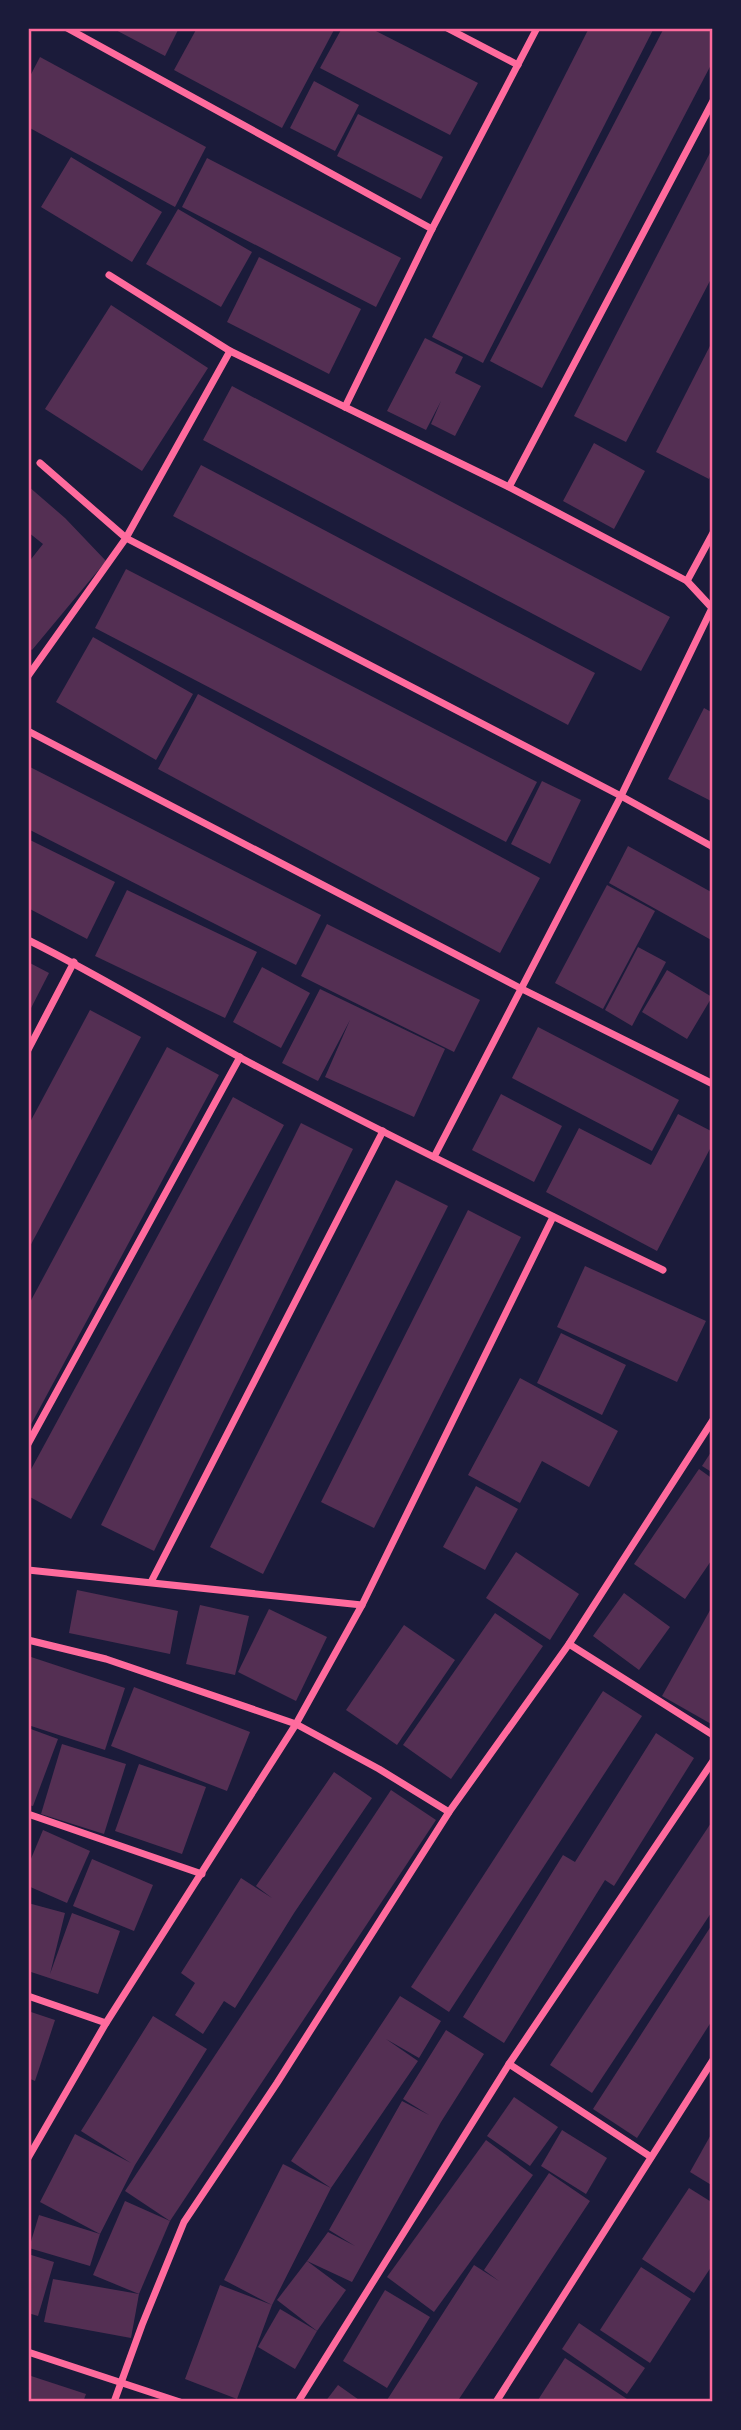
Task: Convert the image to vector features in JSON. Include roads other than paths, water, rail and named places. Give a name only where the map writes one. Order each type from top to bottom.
[{"type":"street","points":[[67,28],[432,229]]},
{"type":"street","points":[[447,28],[518,65]]},
{"type":"street","points":[[345,407],[432,229],[537,28]]},
{"type":"street","points":[[509,487],[713,101]]},
{"type":"street","points":[[109,275],[230,351],[509,487],[687,581],[713,608],[621,796],[434,1157]]},
{"type":"street","points":[[28,676],[126,538],[230,351]]},
{"type":"street","points":[[40,463],[126,538],[621,796],[713,847]]},
{"type":"street","points":[[687,581],[713,533]]},
{"type":"street","points":[[28,731],[520,988],[713,1084]]},
{"type":"street","points":[[28,940],[74,962],[240,1057],[553,1217],[663,1270]]},
{"type":"street","points":[[28,1050],[74,962]]},
{"type":"street","points":[[28,1444],[240,1057]]},
{"type":"street","points":[[151,1582],[383,1131]]},
{"type":"street","points":[[28,2158],[106,2024],[296,1724],[362,1605],[553,1217]]},
{"type":"street","points":[[114,2402],[184,2222],[277,2083],[449,1812],[569,1644],[713,1420]]},
{"type":"street","points":[[28,1570],[362,1605]]},
{"type":"street","points":[[28,1640],[106,1659],[296,1724],[379,1769],[449,1812]]},
{"type":"street","points":[[569,1644],[713,1735]]},
{"type":"street","points":[[298,2402],[509,2064],[713,1761]]},
{"type":"street","points":[[28,1814],[202,1874]]},
{"type":"street","points":[[28,1996],[106,2024]]},
{"type":"street","points":[[496,2402],[713,2060]]},
{"type":"street","points":[[509,2064],[651,2157]]},
{"type":"street","points":[[28,2352],[180,2402]]}]
